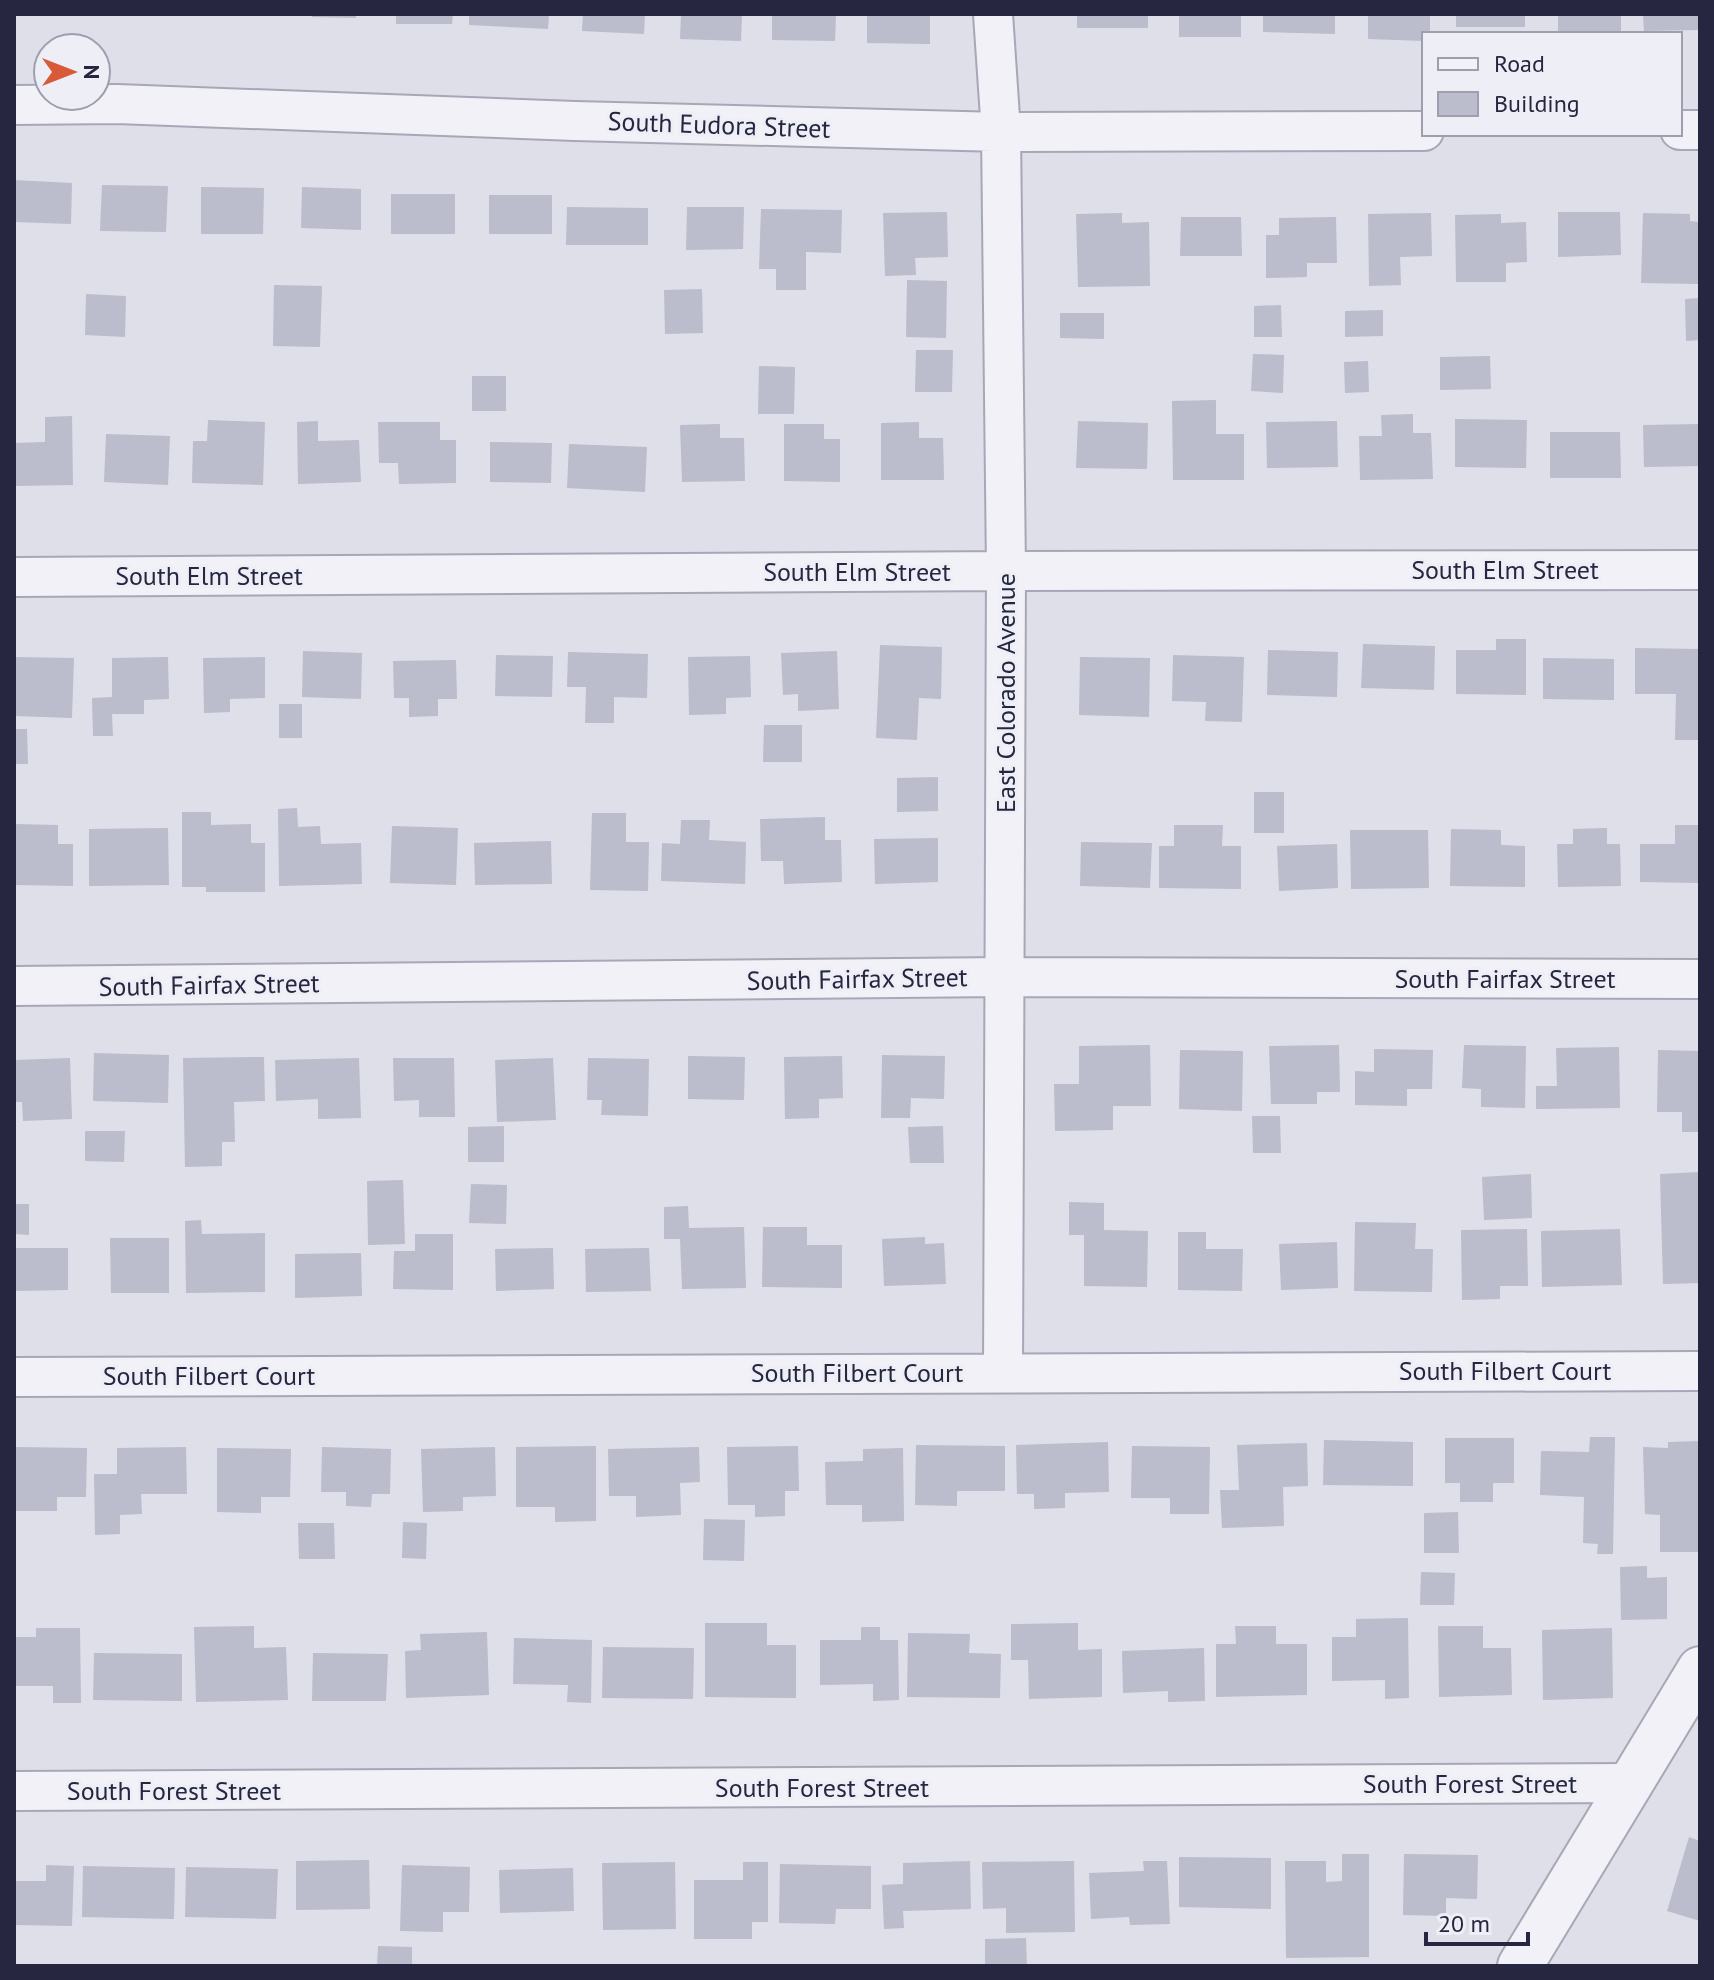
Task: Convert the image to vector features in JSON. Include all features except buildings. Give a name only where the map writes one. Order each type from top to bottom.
[{"type":"street","name":"East Colorado Avenue","points":[[993,14],[1001,132],[1006,571],[1003,1372]]},
{"type":"street","name":"South Eudora Street","points":[[14,105],[117,104],[575,121],[1001,132],[1422,131]]},
{"type":"street","name":"South Elm Street","points":[[14,577],[1700,570]]},
{"type":"street","name":"South Fairfax Street","points":[[14,986],[1005,977],[1700,979]]},
{"type":"street","name":"South Filbert Court","points":[[14,1377],[1700,1371]]},
{"type":"street","points":[[1520,1966],[1700,1669]]},
{"type":"street","name":"South Forest Street","points":[[14,1791],[1630,1783]]}]
